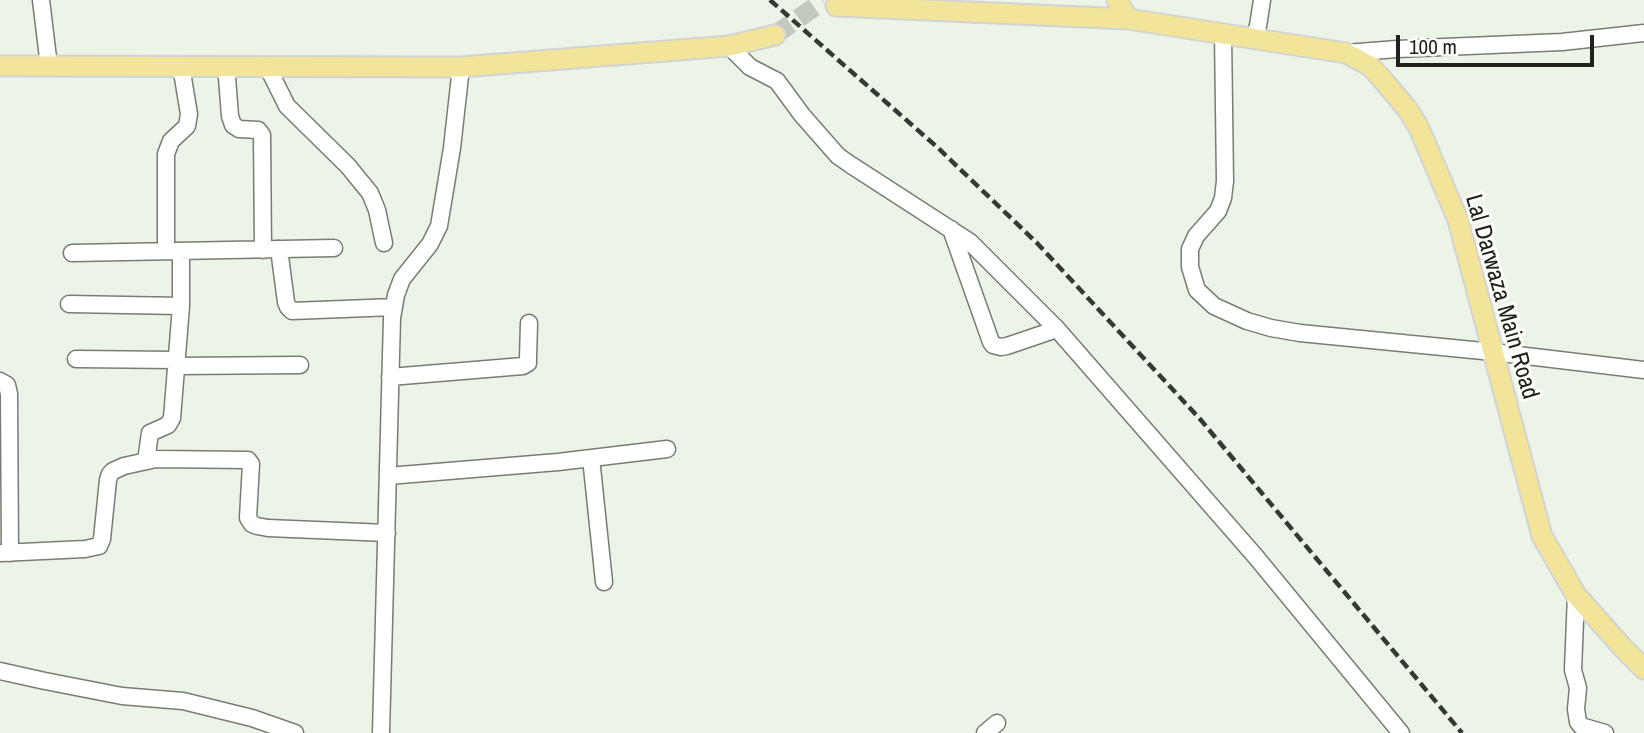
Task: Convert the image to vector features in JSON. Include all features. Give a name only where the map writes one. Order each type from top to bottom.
[{"type":"main road","points":[[1117,0],[1128,19]]},
{"type":"main road","name":"Lal Darwaza Main Road","points":[[833,2],[1128,19],[1346,53],[1370,66],[1408,110],[1419,128],[1458,220],[1542,536],[1576,595],[1644,669]]},
{"type":"main road","points":[[0,66],[461,67],[729,47],[775,35]]},
{"type":"street","points":[[41,0],[49,66]]},
{"type":"street","points":[[1253,39],[1262,0]]},
{"type":"street","points":[[1346,53],[1562,42],[1644,33]]},
{"type":"street","points":[[1223,34],[1223,198],[1218,211],[1196,236],[1190,248],[1190,267],[1197,290],[1214,306],[1247,321],[1271,328],[1314,335],[1644,370]]},
{"type":"street","points":[[729,47],[750,67],[777,81],[838,156],[970,242],[1057,329],[1256,557],[1401,733]]},
{"type":"street","points":[[146,461],[150,433],[171,421],[181,306],[173,251],[166,154],[171,141],[187,126],[189,114],[181,65]]},
{"type":"street","points":[[226,65],[233,125],[239,129],[258,130],[262,135],[271,249],[288,307],[292,311],[394,307]]},
{"type":"street","points":[[267,66],[287,106],[348,166],[370,193],[377,210],[384,243]]},
{"type":"street","points":[[381,733],[394,307],[402,279],[430,244],[439,226],[452,148],[461,67]]},
{"type":"street","points":[[951,229],[993,345],[1007,346],[1057,329]]},
{"type":"street","points":[[72,253],[334,248]]},
{"type":"street","points":[[69,304],[181,306]]},
{"type":"street","points":[[390,377],[523,366],[528,363],[529,323]]},
{"type":"street","points":[[76,359],[300,365]]},
{"type":"street","points":[[0,381],[7,385],[9,394],[5,553],[99,546],[110,474],[124,466],[146,461],[248,460],[251,464],[248,518],[257,526],[387,533]]},
{"type":"street","points":[[388,476],[667,449]]},
{"type":"street","points":[[591,458],[604,582]]},
{"type":"street","points":[[1576,595],[1573,670],[1578,688],[1578,722],[1581,726],[1605,733]]},
{"type":"street","points":[[0,671],[122,696],[183,701],[252,718],[292,732]]},
{"type":"tunnel","points":[[775,35],[823,1]]},
{"type":"railway","points":[[770,0],[937,147],[1037,243],[1200,419],[1462,733]]}]
